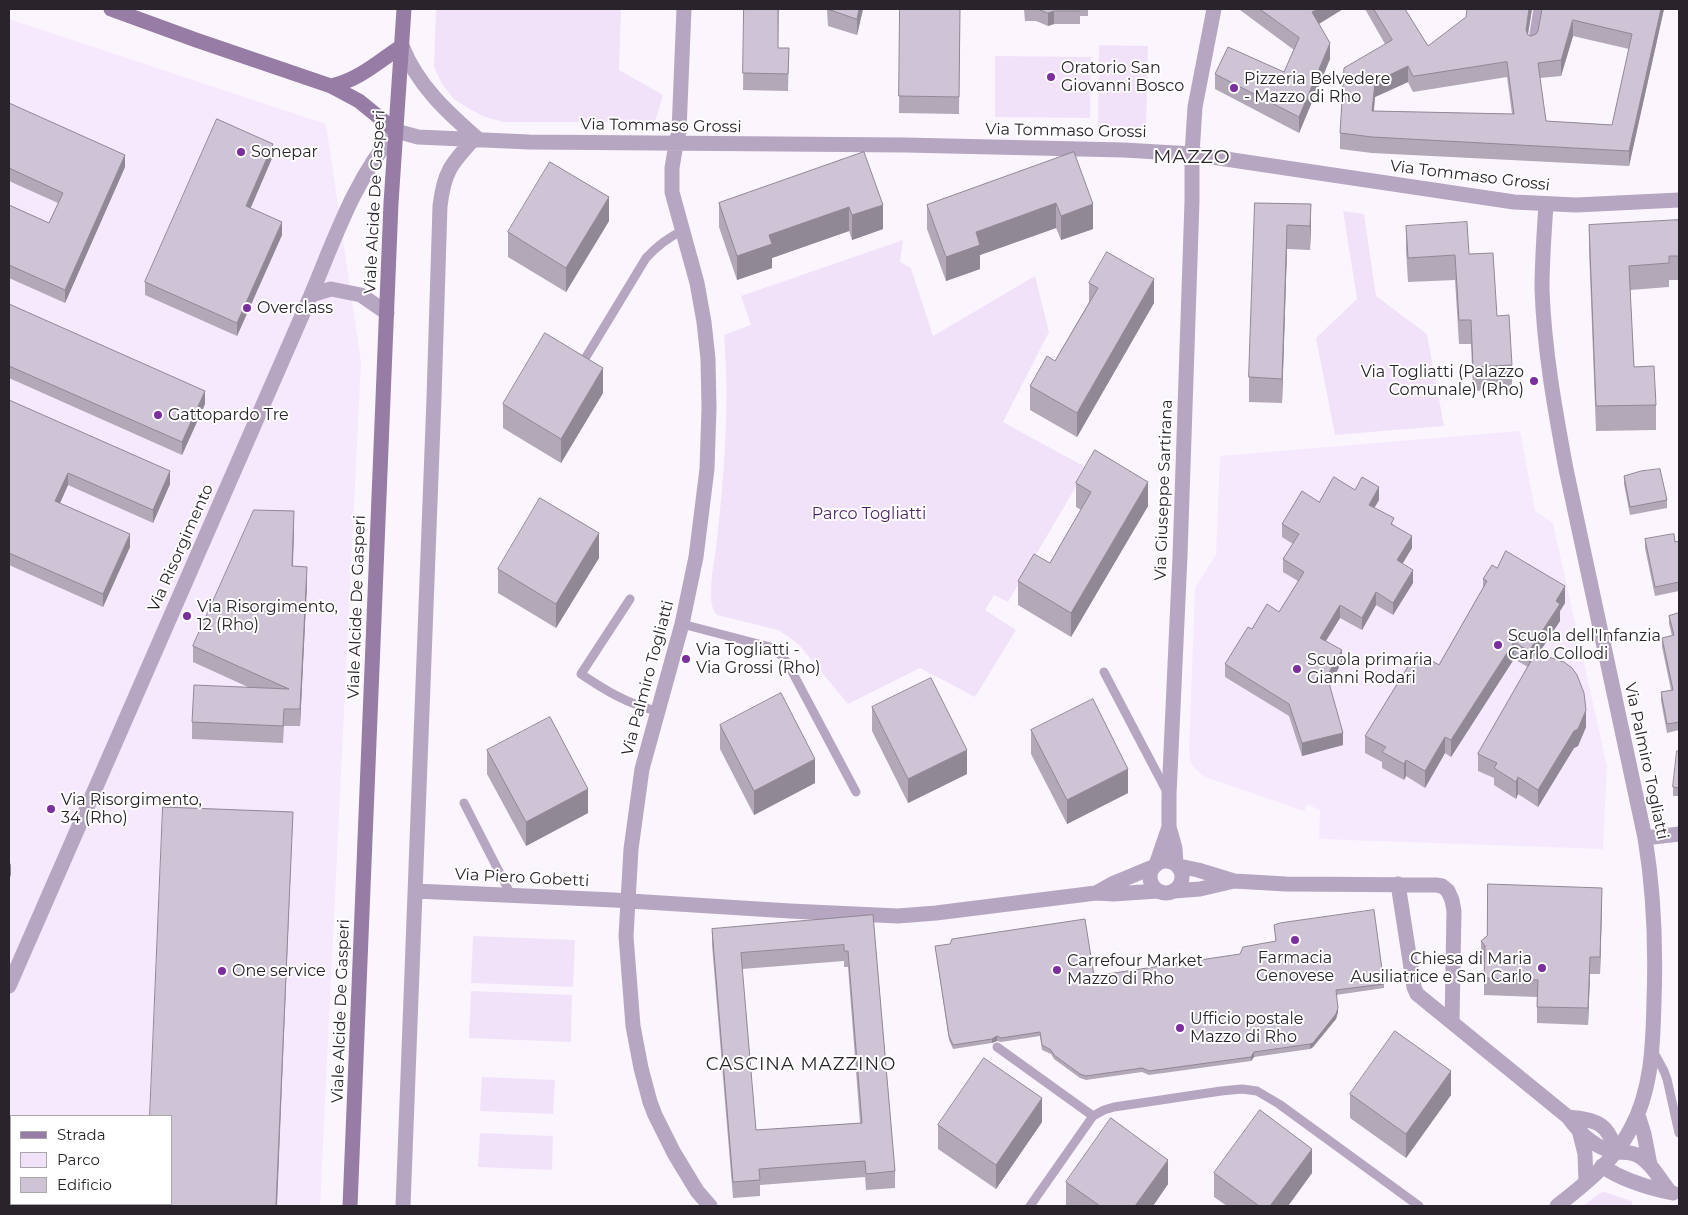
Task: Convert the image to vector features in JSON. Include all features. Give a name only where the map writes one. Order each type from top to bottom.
[{"type":"street","points":[[111,9],[331,86],[359,101],[396,131]]},
{"type":"street","name":"Viale Alcide De Gasperi","points":[[350,1206],[391,203],[404,9]]},
{"type":"street","name":"Via Palmiro Togliatti","points":[[684,9],[679,131],[672,168],[672,192],[697,282],[704,322],[708,359],[707,469],[696,557],[682,624],[642,768],[631,849],[626,936],[633,1026],[645,1084],[655,1115],[674,1153],[698,1192],[710,1206]]},
{"type":"street","name":"Via Giuseppe Sartirana","points":[[1154,866],[1168,827],[1181,546],[1192,211],[1192,154],[1195,107],[1214,9]]},
{"type":"street","points":[[331,86],[348,81],[363,73],[402,46],[432,96],[476,140],[448,171],[442,186],[440,206],[403,1206]]},
{"type":"street","name":"Via Tommaso Grossi","points":[[396,131],[418,137],[476,140],[1113,149],[1192,154],[1514,202],[1546,205],[1679,200]]},
{"type":"street","name":"Via Risorgimento","points":[[9,986],[312,295],[354,194],[382,147],[396,131]]},
{"type":"street","name":"Via Palmiro Togliatti","points":[[1546,205],[1542,289],[1546,340],[1558,424],[1645,838],[1656,936],[1652,1049],[1647,1086],[1638,1114],[1616,1152],[1586,1182],[1557,1206]]},
{"type":"street","points":[[312,295],[331,289],[361,295],[387,313]]},
{"type":"street","name":"Via Giuseppe Sartirana","points":[[1168,827],[1175,848],[1177,865]]},
{"type":"street","points":[[1645,838],[1679,834]]},
{"type":"street","points":[[1096,893],[1112,884],[1166,861],[1234,881],[1286,884],[1442,886],[1448,891],[1454,911],[1452,1022]]},
{"type":"street","points":[[1174,891],[1182,882],[1177,865]]},
{"type":"street","points":[[1154,866],[1150,878],[1151,883],[1158,891]]},
{"type":"street","points":[[1096,893],[1113,894],[1158,891],[1166,893],[1200,889],[1234,881]]},
{"type":"street","points":[[1398,884],[1414,987],[1417,994],[1568,1117],[1580,1134],[1589,1141],[1616,1152],[1637,1155],[1650,1164],[1675,1193]]},
{"type":"street","name":"Via Piero Gobetti","points":[[415,890],[898,916],[946,912],[1096,893]]},
{"type":"street","points":[[1638,1114],[1650,1164]]},
{"type":"street","points":[[1568,1117],[1590,1119],[1599,1122],[1606,1128],[1613,1139],[1616,1152]]},
{"type":"street","points":[[1580,1134],[1585,1154],[1586,1182]]},
{"type":"street","points":[[1602,1166],[1610,1172],[1630,1181],[1675,1193]]},
{"type":"lane","points":[[1532,46],[1538,9]]},
{"type":"lane","points":[[586,357],[646,258],[655,247],[682,231]]},
{"type":"lane","points":[[630,599],[581,674],[605,690],[630,703],[657,711]]},
{"type":"lane","points":[[682,624],[770,647],[782,656],[856,792]]},
{"type":"lane","points":[[1104,672],[1169,795]]},
{"type":"lane","points":[[464,802],[511,895]]},
{"type":"lane","points":[[997,1046],[1093,1116]]},
{"type":"lane","points":[[1652,1049],[1667,1079],[1679,1133]]},
{"type":"lane","points":[[1030,1206],[1093,1116],[1104,1110],[1124,1105],[1242,1089],[1257,1091],[1279,1104],[1419,1206]]},
{"type":"shaded area","points":[[9,19],[326,124],[361,362],[320,1206],[9,1206]]},
{"type":"shaded area","points":[[1520,431],[1535,511],[1553,523],[1607,766],[1603,849],[1319,839],[1320,811],[1308,804],[1304,811],[1201,774],[1193,766],[1189,750],[1195,588],[1216,554],[1220,456]]},
{"type":"green space","points":[[436,9],[621,9],[619,70],[663,95],[655,122],[504,122],[485,117],[469,109],[454,99],[442,84],[434,67]]},
{"type":"green space","points":[[1099,45],[1148,46],[1146,128],[1098,127]]},
{"type":"green space","points":[[995,56],[1091,57],[1090,118],[995,117]]},
{"type":"green space","points":[[1343,211],[1364,214],[1376,296],[1427,334],[1444,426],[1335,435],[1316,338],[1357,299]]},
{"type":"green space","name":"Parco Togliatti","points":[[903,240],[900,262],[911,268],[933,336],[1035,276],[1049,332],[1003,422],[1087,468],[1008,602],[994,595],[985,610],[1016,630],[975,697],[920,668],[848,704],[799,645],[789,637],[778,630],[717,615],[713,610],[711,583],[724,468],[726,362],[724,335],[751,325],[741,296]]},
{"type":"green space","points":[[473,936],[575,940],[573,987],[471,983]]},
{"type":"green space","points":[[471,991],[572,995],[571,1042],[469,1038]]},
{"type":"green space","points":[[482,1077],[555,1080],[553,1114],[480,1111]]},
{"type":"green space","points":[[480,1133],[553,1136],[552,1170],[478,1167]]},
{"type":"green space","points":[[1605,1192],[1632,1201],[1632,1206],[1583,1206],[1600,1193]]},
{"type":"building","points":[[744,9],[778,9],[778,48],[789,48],[788,74],[743,73]]},
{"type":"building","points":[[828,9],[859,9],[857,19]]},
{"type":"building","points":[[900,9],[960,9],[959,97],[899,96]]},
{"type":"building","points":[[1038,9],[1080,9],[1080,11],[1054,11],[1048,13]]},
{"type":"building","points":[[1260,9],[1318,9],[1312,12],[1330,43],[1299,117],[1215,74],[1228,47],[1284,72],[1299,38]]},
{"type":"building","points":[[1374,9],[1405,9],[1428,46],[1466,17],[1467,9],[1529,9],[1526,30],[1528,35],[1531,36],[1538,31],[1542,9],[1661,9],[1629,151],[1372,137],[1340,133],[1344,68],[1392,40]],"holes":[[[1573,20],[1632,34],[1612,125],[1546,121],[1538,63],[1561,60]],[[1507,62],[1514,114],[1372,111],[1375,82],[1408,66],[1413,76]]]},
{"type":"building","points":[[9,103],[125,155],[65,290],[9,265],[9,205],[49,223],[63,193],[9,168]]},
{"type":"building","points":[[217,119],[273,144],[246,206],[282,222],[237,323],[145,282]]},
{"type":"building","points":[[864,152],[883,205],[852,215],[849,207],[769,235],[772,244],[737,256],[719,203]]},
{"type":"building","points":[[1074,152],[1093,204],[1061,216],[1056,203],[976,232],[980,245],[946,257],[927,205]]},
{"type":"building","points":[[550,162],[609,197],[566,268],[508,232]]},
{"type":"building","points":[[1255,203],[1311,204],[1310,226],[1287,225],[1282,379],[1249,377]]},
{"type":"building","points":[[1679,220],[1679,256],[1669,256],[1669,263],[1629,266],[1634,367],[1654,366],[1656,405],[1596,406],[1589,225]]},
{"type":"building","points":[[1467,222],[1469,254],[1493,253],[1497,316],[1509,315],[1512,365],[1473,367],[1471,320],[1459,320],[1455,255],[1408,258],[1406,226]]},
{"type":"building","points":[[1107,252],[1154,279],[1077,413],[1030,386],[1047,356],[1055,361],[1098,288],[1089,283]]},
{"type":"building","points":[[9,304],[205,391],[182,442],[9,366]]},
{"type":"building","points":[[545,333],[603,368],[561,439],[503,404]]},
{"type":"building","points":[[9,400],[170,471],[153,510],[68,473],[55,501],[130,534],[103,594],[9,553]]},
{"type":"building","points":[[1095,450],[1148,482],[1071,613],[1018,581],[1034,554],[1050,563],[1091,492],[1076,483]]},
{"type":"building","points":[[1660,469],[1667,500],[1630,507],[1624,476],[1641,471]]},
{"type":"building","points":[[1334,477],[1355,490],[1362,477],[1379,487],[1369,505],[1394,518],[1391,524],[1412,536],[1397,560],[1413,570],[1393,603],[1376,592],[1362,618],[1340,605],[1320,638],[1342,650],[1327,676],[1343,733],[1302,743],[1289,704],[1225,664],[1248,627],[1252,629],[1267,604],[1279,612],[1304,572],[1283,559],[1299,534],[1282,524],[1302,491],[1319,502]]},
{"type":"building","points":[[540,498],[599,533],[556,604],[498,569]]},
{"type":"building","points":[[254,510],[294,511],[292,566],[307,567],[300,709],[284,709],[283,726],[192,722],[194,685],[289,689],[193,646]]},
{"type":"building","points":[[1674,534],[1675,542],[1679,541],[1679,582],[1655,587],[1645,539]]},
{"type":"building","points":[[1506,551],[1565,586],[1556,601],[1560,604],[1529,651],[1514,642],[1451,740],[1445,737],[1425,771],[1406,760],[1404,764],[1382,752],[1386,747],[1365,736],[1417,652],[1439,665],[1487,581],[1483,579],[1492,565],[1497,568]]},
{"type":"building","points":[[1679,613],[1679,722],[1667,724],[1661,692],[1673,690],[1662,638],[1674,635],[1669,616]]},
{"type":"building","points":[[1536,653],[1564,662],[1572,668],[1584,693],[1586,710],[1578,729],[1574,731],[1538,790],[1518,777],[1516,782],[1494,768],[1497,763],[1478,754]]},
{"type":"building","points":[[931,678],[967,750],[908,779],[872,707]]},
{"type":"building","points":[[781,693],[815,759],[754,791],[720,725]]},
{"type":"building","points":[[1093,699],[1128,769],[1067,800],[1031,730]]},
{"type":"building","points":[[550,717],[588,789],[526,822],[487,750]]},
{"type":"building","points":[[1677,751],[1679,751],[1679,788],[1673,787]]},
{"type":"building","name":"One service","points":[[163,807],[293,812],[276,1206],[16,1206],[172,1205],[172,1115],[150,1115]]},
{"type":"building","name":"Chiesa di Maria Ausiliatrice e San Carlo","points":[[1488,884],[1602,888],[1600,957],[1590,957],[1588,1008],[1537,1007],[1538,980],[1484,978],[1485,946],[1481,941],[1487,936]]},
{"type":"building","points":[[1374,910],[1384,984],[1336,990],[1338,1008],[1336,1014],[1313,1043],[1310,1044],[1254,1052],[1251,1057],[1149,1071],[1142,1068],[1086,1076],[1080,1074],[1042,1045],[1040,1032],[1001,1038],[997,1036],[992,1039],[953,1045],[949,1036],[935,946],[950,944],[952,939],[1085,919],[1094,976],[1240,954],[1243,947],[1276,941],[1274,925],[1280,923]]},
{"type":"building","points":[[873,915],[895,1171],[866,1174],[865,1161],[759,1169],[760,1180],[733,1182],[712,929]],"holes":[[[844,945],[844,951],[848,951],[862,1123],[756,1130],[741,953]]]},
{"type":"building","points":[[1395,1031],[1451,1071],[1406,1134],[1350,1094]]},
{"type":"building","points":[[984,1058],[1042,1098],[996,1165],[938,1125]]},
{"type":"building","points":[[1260,1110],[1312,1149],[1270,1206],[1259,1206],[1214,1173]]},
{"type":"building","points":[[1111,1118],[1168,1160],[1135,1206],[1100,1206],[1066,1182]]},
{"type":"place","name":"Oratorio San Giovanni Bosco","points":[[1051,77]]},
{"type":"place","name":"Pizzeria Belvedere - Mazzo di Rho","points":[[1234,88]]},
{"type":"place","name":"Sonepar","points":[[241,152]]},
{"type":"place","name":"Overclass","points":[[247,308]]},
{"type":"place","name":"Via Togliatti (Palazzo Comunale) (Rho)","points":[[1534,381]]},
{"type":"place","name":"Gattopardo Tre","points":[[158,415]]},
{"type":"place","name":"Via Risorgimento, 12 (Rho)","points":[[187,616]]},
{"type":"place","name":"Scuola dell'Infanzia Carlo Collodi","points":[[1498,645]]},
{"type":"place","name":"Via Togliatti - Via Grossi (Rho)","points":[[686,659]]},
{"type":"place","name":"Scuola primaria Gianni Rodari","points":[[1297,669]]},
{"type":"place","name":"Via Risorgimento, 34 (Rho)","points":[[51,809]]},
{"type":"place","name":"Farmacia Genovese","points":[[1295,940]]},
{"type":"place","name":"Chiesa di Maria Ausiliatrice e San Carlo","points":[[1542,968]]},
{"type":"place","name":"Carrefour Market Mazzo di Rho","points":[[1057,970]]},
{"type":"place","name":"One service","points":[[222,971]]},
{"type":"place","name":"Ufficio postale Mazzo di Rho","points":[[1180,1028]]},
{"type":"district","name":"MAZZO","points":[[1192,157]]},
{"type":"district","name":"CASCINA MAZZINO","points":[[801,1065]]}]
